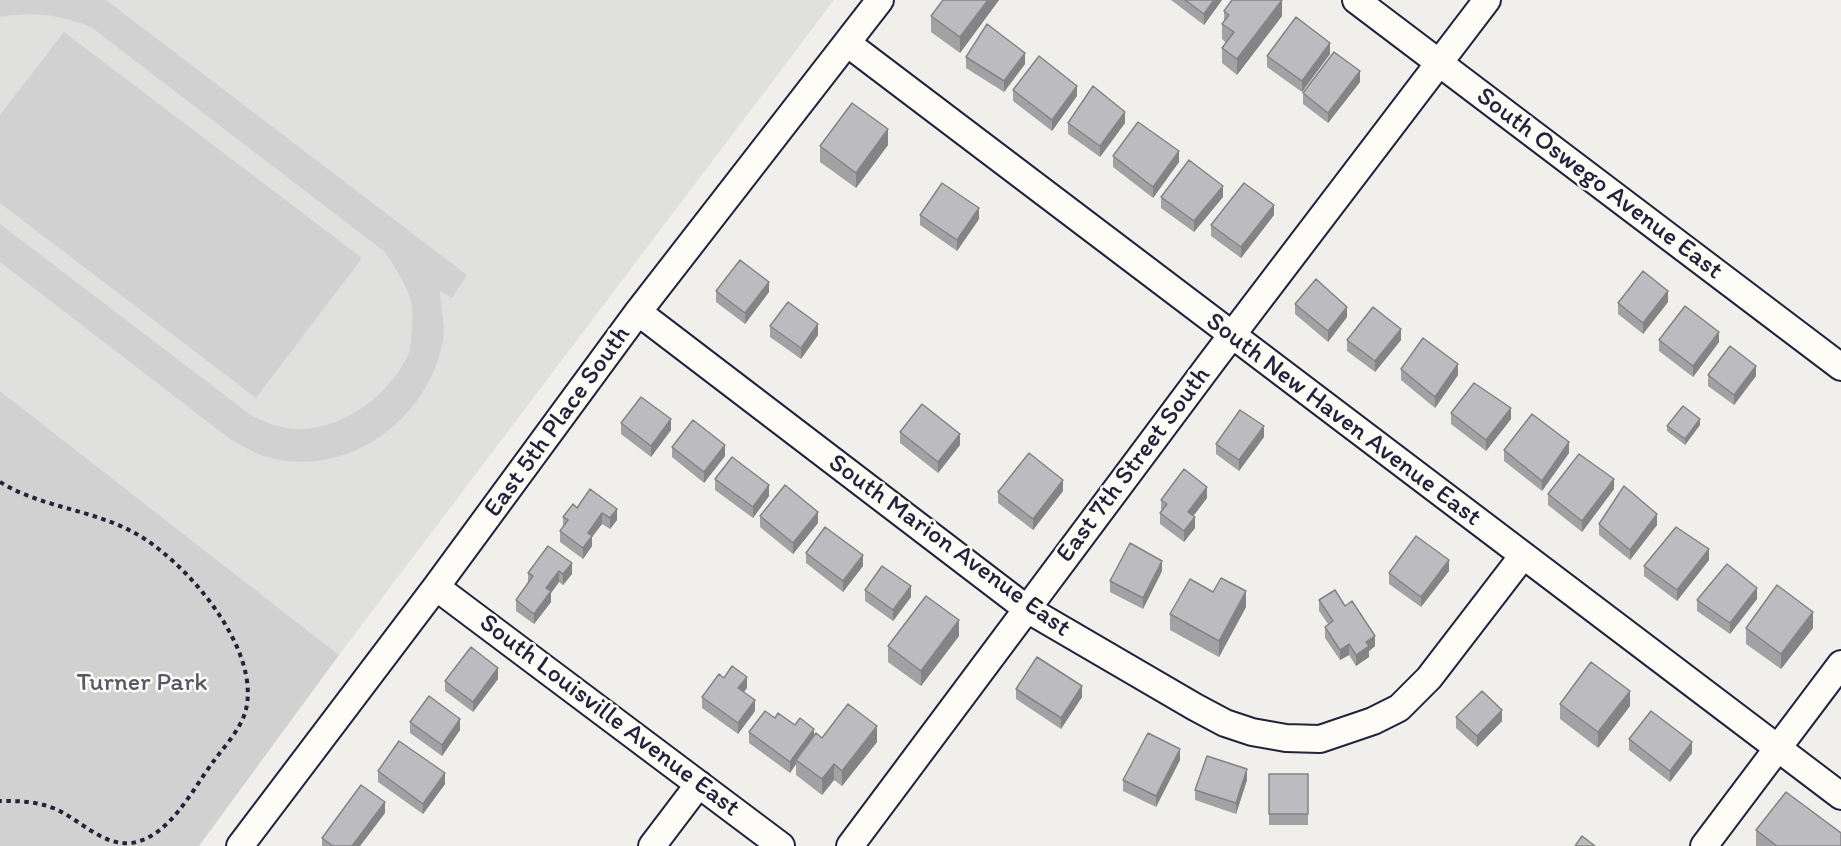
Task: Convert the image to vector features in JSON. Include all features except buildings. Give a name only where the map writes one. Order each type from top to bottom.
[{"type":"street","name":"East 5th Place South","points":[[240,846],[436,587],[638,312],[880,0]]},
{"type":"street","name":"South Oswego Avenue East","points":[[1356,0],[1841,367]]},
{"type":"street","name":"East 7th Street South","points":[[850,846],[1232,334],[1487,0]]},
{"type":"street","name":"South New Haven Avenue East","points":[[847,43],[1522,557],[1841,796]]},
{"type":"street","name":"South Marion Avenue East","points":[[638,312],[1027,609],[1225,723],[1252,732],[1286,738],[1320,739],[1373,721],[1399,708],[1430,678],[1522,557]]},
{"type":"street","name":"South Louisville Avenue East","points":[[436,587],[781,846]]},
{"type":"street","points":[[1704,846],[1841,664]]},
{"type":"street","points":[[652,846],[699,784]]},
{"type":"path","points":[[0,484],[28,497],[100,516],[133,531],[166,554],[198,586],[222,620],[246,675],[245,712],[234,734],[165,826],[148,837],[131,844],[114,842],[55,808],[28,800],[0,801]]},
{"type":"shaded area","points":[[0,0],[834,0],[339,655],[0,391]]},
{"type":"green space","points":[[0,0],[106,0],[467,275],[452,298],[440,291],[443,341],[434,370],[420,397],[401,420],[378,438],[352,452],[323,460],[294,462],[263,456],[230,439],[0,262],[0,224],[252,416],[281,427],[300,429],[317,427],[349,416],[364,407],[389,383],[400,370],[409,351],[412,305],[404,284],[385,252],[91,27],[47,15],[24,14],[0,17]]},
{"type":"green space","points":[[64,32],[362,258],[256,398],[0,203],[0,115]]},
{"type":"green space","name":"Turner Park","points":[[0,391],[339,655],[199,846],[0,846]]}]
